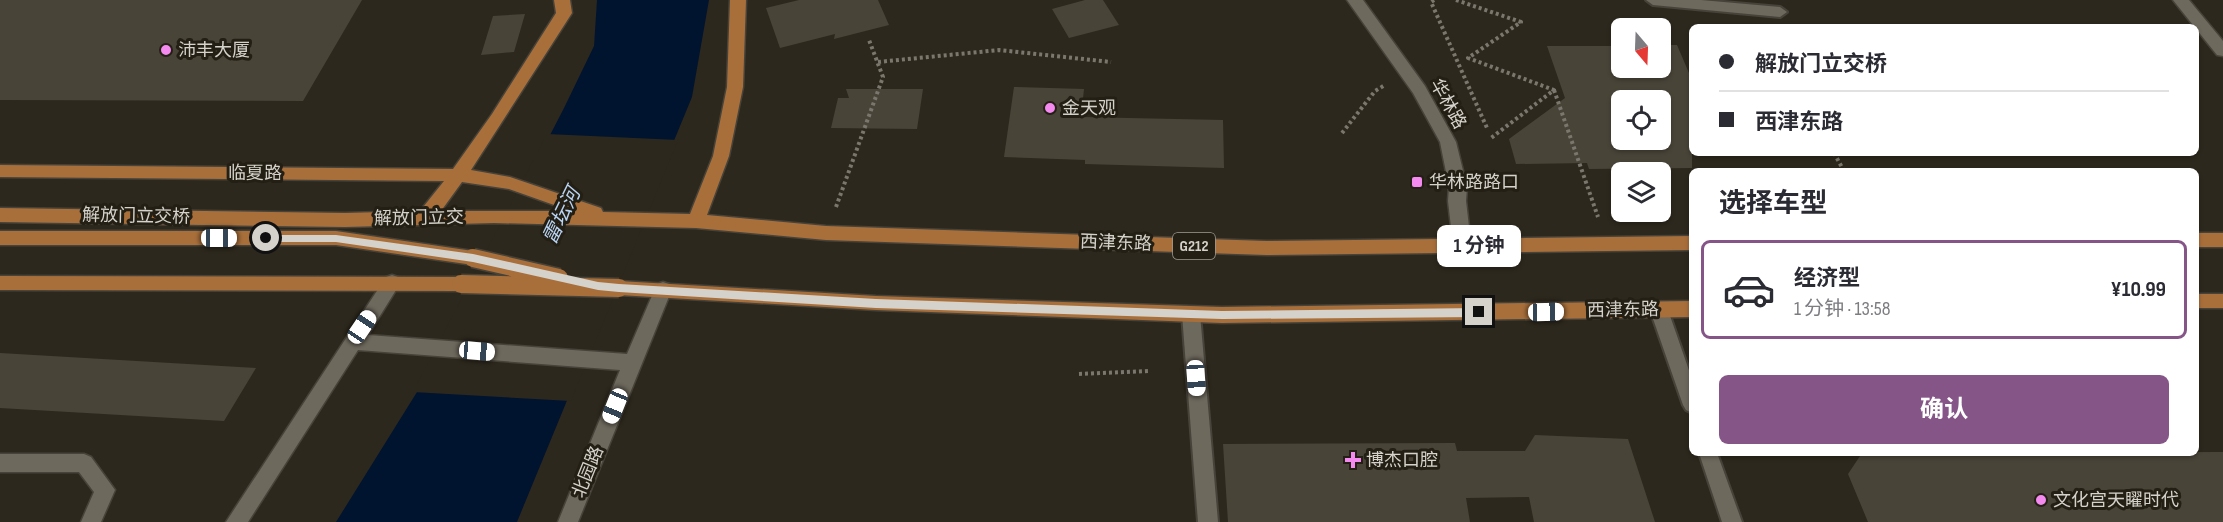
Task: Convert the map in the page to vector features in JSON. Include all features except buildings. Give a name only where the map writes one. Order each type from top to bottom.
[{"type":"main road","points":[[425,218],[460,175],[564,14],[562,0]]},
{"type":"main road","points":[[696,221],[722,156],[735,87],[738,0]]},
{"type":"main road","name":"临夏路","points":[[0,171],[460,175],[510,183],[610,219]]},
{"type":"main road","name":"解放门立交桥","points":[[0,215],[345,220]]},
{"type":"main road","name":"解放门立交","points":[[345,220],[494,216],[610,219]]},
{"type":"main road","name":"西津东路","points":[[610,219],[696,221],[826,233],[1266,248],[1689,243]]},
{"type":"main road","name":"解放门立交桥","points":[[0,238],[336,238]]},
{"type":"main road","name":"解放门立交","points":[[336,238],[473,258],[598,286]]},
{"type":"main road","points":[[2199,240],[2223,240]]},
{"type":"main road","points":[[0,283],[392,282],[598,286]]},
{"type":"main road","name":"西津东路","points":[[598,286],[876,303],[1191,314],[1689,309]]},
{"type":"main road","points":[[2199,301],[2223,301]]},
{"type":"street","name":"华林路","points":[[1355,0],[1407,73],[1448,142],[1458,187],[1457,201],[1462,244]]},
{"type":"street","points":[[2181,0],[2223,51]]},
{"type":"street","points":[[236,522],[392,282]]},
{"type":"street","name":"北园路","points":[[568,522],[663,289]]},
{"type":"street","points":[[352,342],[633,363]]},
{"type":"street","points":[[0,463],[84,463],[105,490],[91,522]]},
{"type":"lane","points":[[1653,0],[1780,12]]},
{"type":"lane","points":[[1659,310],[1689,396]]},
{"type":"lane","points":[[1191,314],[1208,522]]},
{"type":"lane","points":[[1709,456],[1732,522]]},
{"type":"path","points":[[1434,0],[1431,2],[1487,128]]},
{"type":"path","points":[[1456,0],[1521,22],[1468,58],[1554,90]]},
{"type":"path","points":[[826,233],[883,77],[869,40]]},
{"type":"path","points":[[878,62],[999,50],[1111,62]]},
{"type":"path","points":[[1342,133],[1375,91],[1407,73]]},
{"type":"path","points":[[1491,138],[1554,90]]},
{"type":"path","points":[[1554,90],[1608,244]]},
{"type":"path","points":[[1079,374],[1148,371]]},
{"type":"water","name":"雷坛河","points":[[597,0],[709,0],[692,97],[517,522],[336,522],[417,392],[564,108],[594,46]]},
{"type":"pier","points":[[547,134],[678,140],[571,401],[413,392]]},
{"type":"place","name":"沛丰大厦","points":[[166,50]]},
{"type":"place","name":"金天观","points":[[1050,108]]},
{"type":"place","name":"华林路路口","points":[[1417,182]]},
{"type":"place","name":"博杰口腔","points":[[1353,460]]},
{"type":"place","name":"文化宫天矅时代","points":[[2041,500]]},
{"type":"route","points":[[266,238],[336,238],[473,258],[598,286],[619,288],[876,303],[1222,315],[1479,312]]}]
